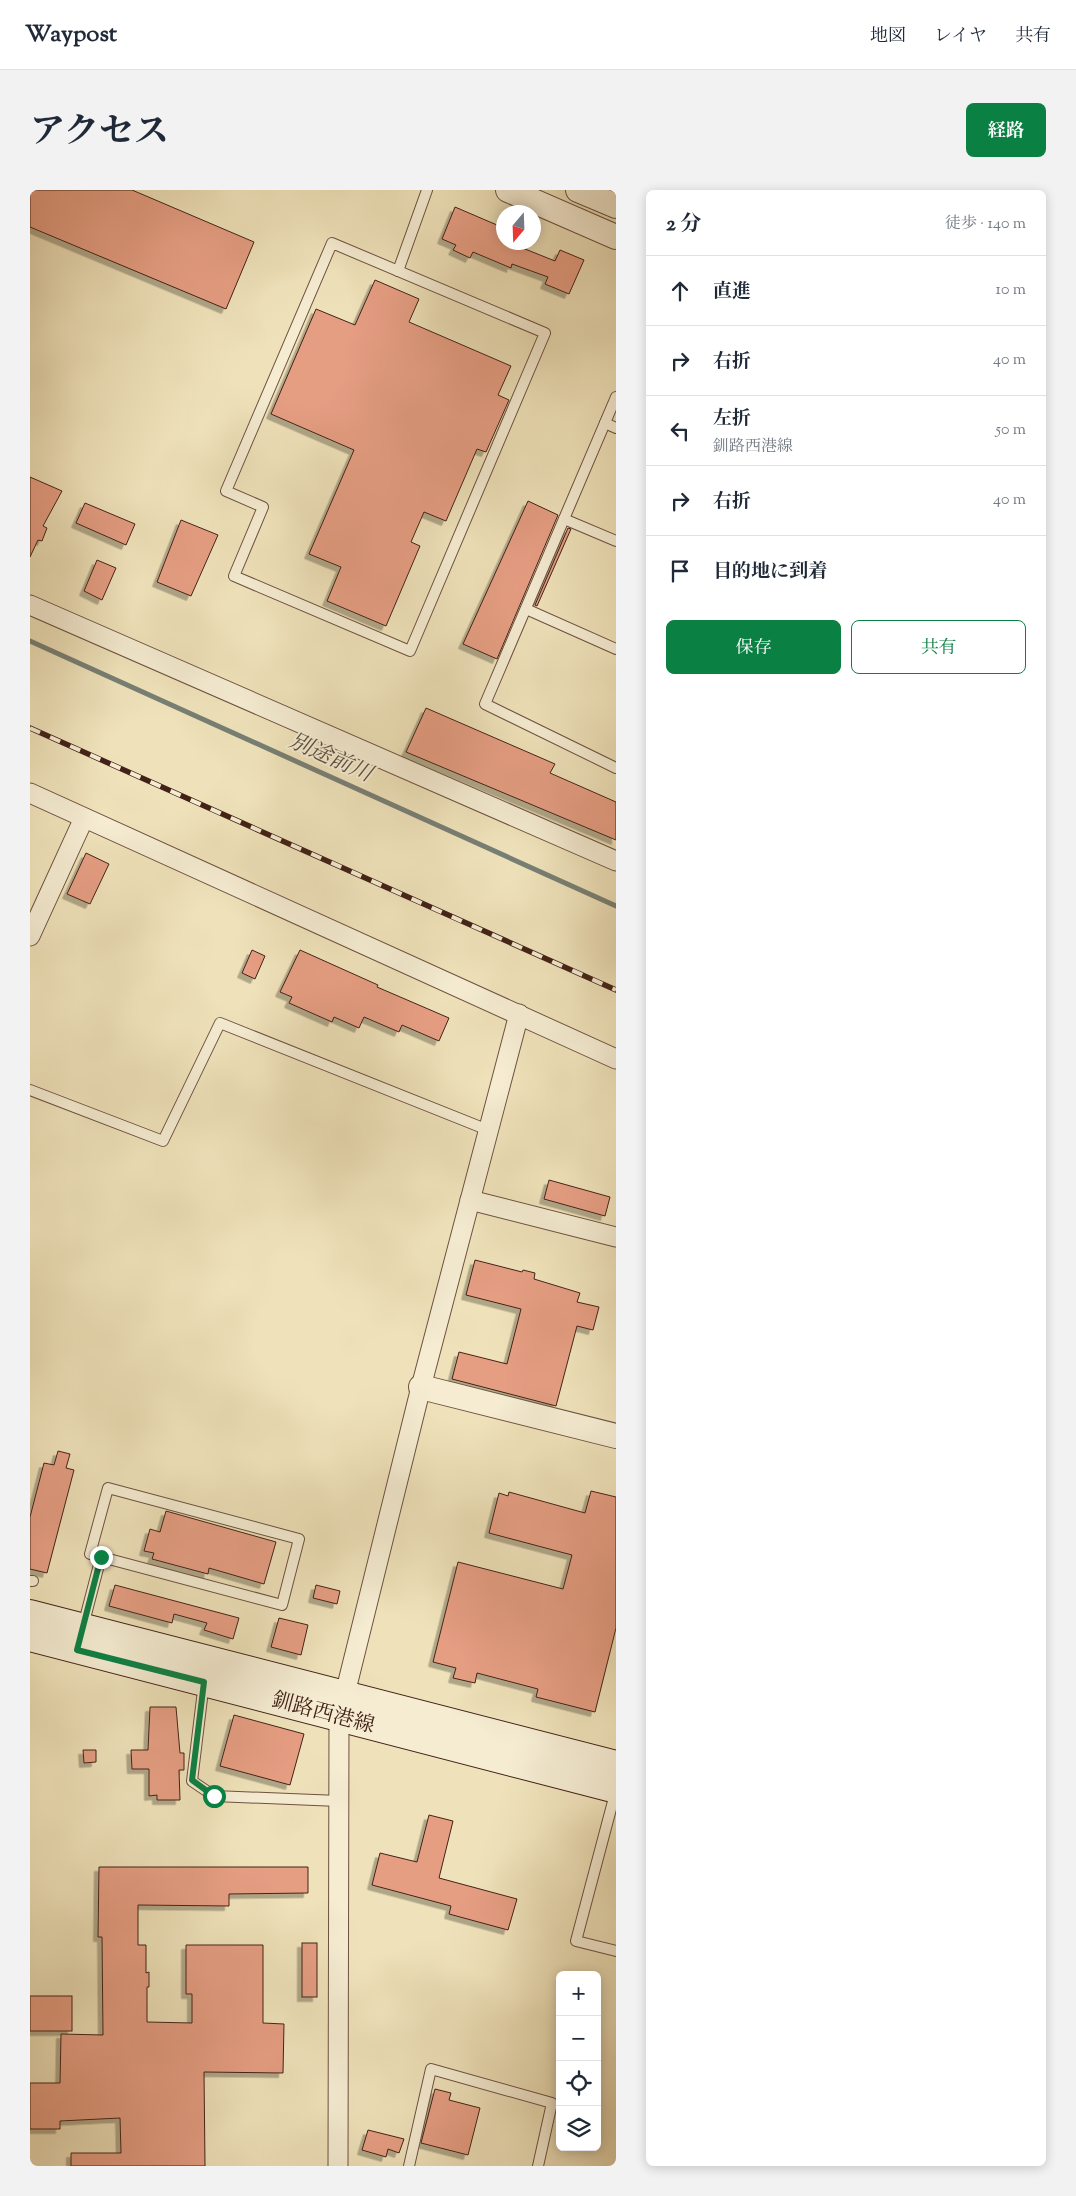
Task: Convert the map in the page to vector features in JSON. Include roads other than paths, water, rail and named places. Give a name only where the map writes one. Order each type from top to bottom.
[{"type":"main road","name":"釧路西港線","points":[[30,1613],[80,1638],[204,1682],[342,1707],[616,1764]]},
{"type":"main road","name":"釧路西港線","points":[[30,1638],[80,1638],[342,1707],[616,1790]]},
{"type":"street","points":[[508,190],[616,237]]},
{"type":"street","points":[[578,190],[616,206]]},
{"type":"street","points":[[30,605],[616,861]]},
{"type":"street","points":[[30,793],[616,1059]]},
{"type":"street","points":[[30,936],[84,818]]},
{"type":"street","points":[[338,2166],[339,1801],[342,1707],[421,1387],[519,1014]]},
{"type":"street","points":[[470,1200],[616,1237]]},
{"type":"street","points":[[421,1387],[616,1436]]},
{"type":"lane","points":[[398,271],[427,190]]},
{"type":"lane","points":[[332,243],[398,271],[545,334],[410,651],[234,576],[263,507],[226,492],[332,243]]},
{"type":"lane","points":[[616,397],[485,704],[616,768]]},
{"type":"lane","points":[[605,423],[616,428]]},
{"type":"lane","points":[[564,519],[616,541]]},
{"type":"lane","points":[[526,608],[616,649]]},
{"type":"lane","points":[[30,1090],[163,1141],[220,1023],[488,1130]]},
{"type":"lane","points":[[108,1488],[299,1539],[282,1605],[101,1557],[90,1554],[108,1488]]},
{"type":"lane","points":[[80,1638],[101,1557]]},
{"type":"lane","points":[[204,1682],[192,1780],[214,1796],[339,1801]]},
{"type":"lane","points":[[616,1790],[576,1941],[616,1952]]},
{"type":"lane","points":[[409,2166],[431,2069],[552,2103],[538,2166]]},
{"type":"waterway","name":"別途前川","points":[[30,641],[616,906]]},
{"type":"railway","points":[[30,728],[616,990]]}]
